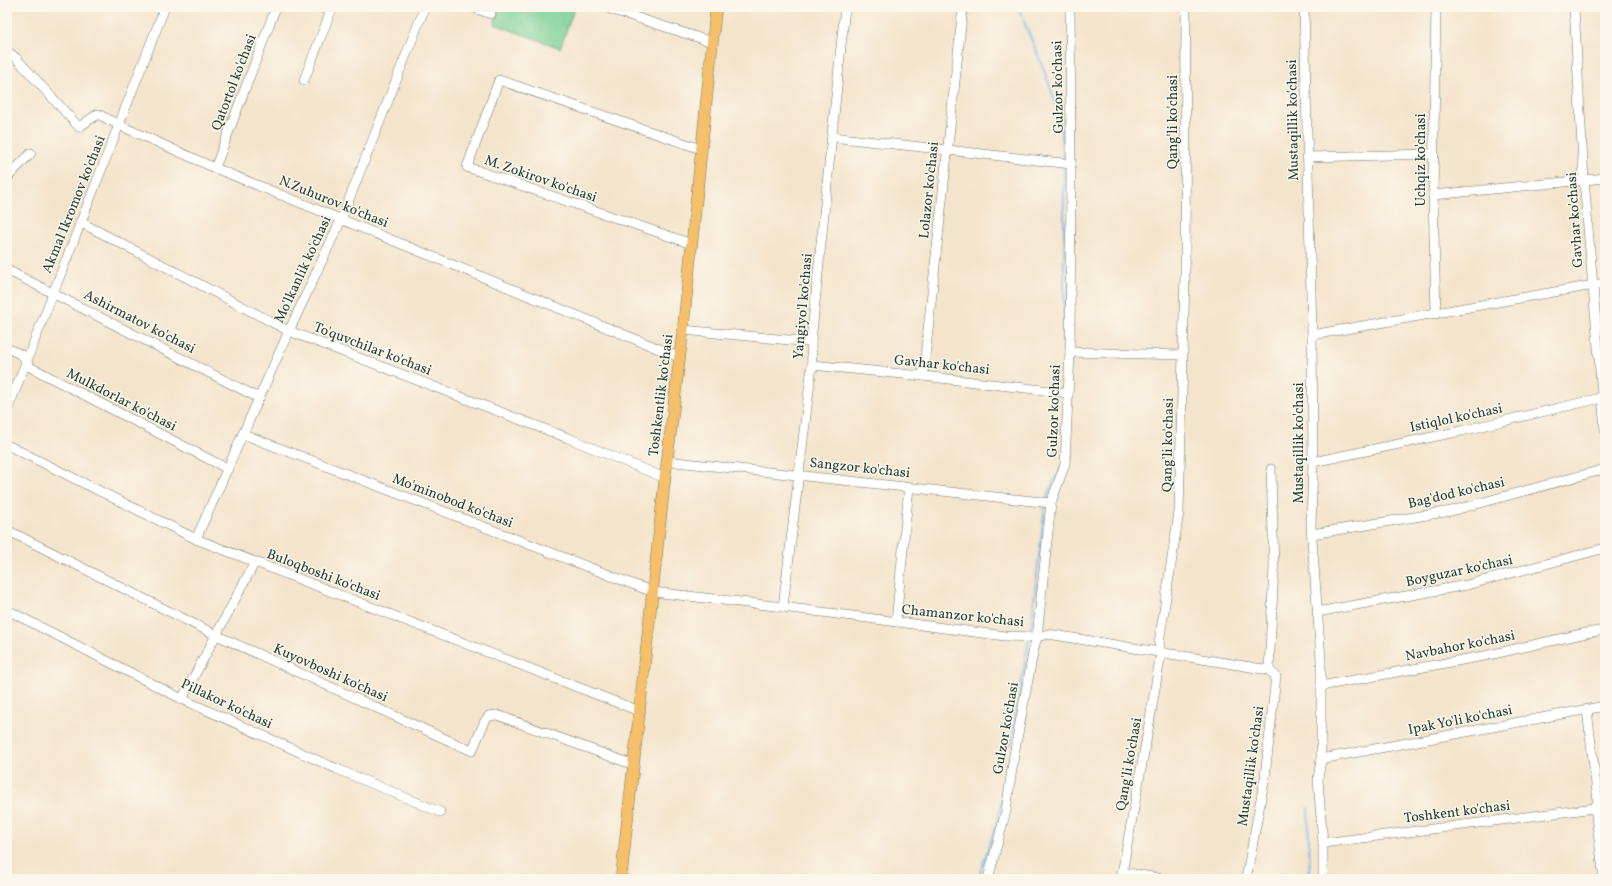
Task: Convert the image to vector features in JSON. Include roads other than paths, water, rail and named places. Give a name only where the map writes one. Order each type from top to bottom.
[{"type":"main road","name":"Toshkentlik ko'chasi","points":[[621,879],[653,592],[664,478],[683,330],[716,7]]},
{"type":"street","name":"Akmal Ikromov ko'chasi","points":[[7,411],[165,7]]},
{"type":"street","name":"Qatortol ko'chasi","points":[[215,168],[276,7]]},
{"type":"street","points":[[304,80],[331,11],[320,7]]},
{"type":"street","name":"Mo'lkanlik ko'chasi","points":[[196,539],[289,331],[341,220],[425,7]]},
{"type":"street","points":[[472,7],[491,14]]},
{"type":"street","name":"Yangiyo'l ko'chasi","points":[[783,607],[812,365],[811,342],[845,7]]},
{"type":"street","name":"Lolazor ko'chasi","points":[[923,376],[963,7]]},
{"type":"street","name":"Gulzor ko'chasi","points":[[988,879],[1006,811],[1014,755],[1037,637],[1051,503],[1065,464],[1070,352],[1072,164],[1070,7]]},
{"type":"street","name":"Qang'li ko'chasi","points":[[1122,876],[1161,653],[1159,643],[1179,512],[1185,268],[1186,7]]},
{"type":"street","name":"Mustaqillik ko'chasi","points":[[1304,7],[1312,336],[1312,534],[1321,686],[1321,759],[1318,780],[1323,843],[1323,879]]},
{"type":"street","name":"Uchqiz ko'chasi","points":[[1436,7],[1433,154],[1436,314]]},
{"type":"street","name":"Gavhar ko'chasi","points":[[1574,7],[1584,180],[1605,430]]},
{"type":"street","points":[[610,9],[712,42]]},
{"type":"street","name":"N.Zuhurov ko'chasi","points":[[7,51],[16,58],[79,127],[98,114],[119,126],[215,168],[679,357]]},
{"type":"street","name":"M. Zokirov ko'chasi","points":[[692,244],[467,167],[499,80],[701,149]]},
{"type":"street","points":[[832,137],[1072,164]]},
{"type":"street","points":[[7,178],[31,153]]},
{"type":"street","points":[[1307,157],[1433,154]]},
{"type":"street","points":[[1433,195],[1605,178]]},
{"type":"street","name":"To'quvchilar ko'chasi","points":[[80,222],[289,331],[568,438],[664,478]]},
{"type":"street","name":"Ashirmatov ko'chasi","points":[[7,270],[259,398]]},
{"type":"street","points":[[1312,336],[1605,283]]},
{"type":"street","points":[[683,330],[811,342]]},
{"type":"street","name":"Mulkdorlar ko'chasi","points":[[7,348],[22,356],[30,367],[228,469]]},
{"type":"street","points":[[1070,352],[1182,355]]},
{"type":"street","name":"Gavhar ko'chasi","points":[[812,365],[1068,393]]},
{"type":"street","name":"Istiqlol ko'chasi","points":[[1313,462],[1461,431],[1603,398]]},
{"type":"street","name":"Mo'minobod ko'chasi","points":[[243,434],[653,592]]},
{"type":"street","name":"Buloqboshi ko'chasi","points":[[7,445],[196,539],[639,711]]},
{"type":"street","name":"Sangzor ko'chasi","points":[[667,462],[1051,503]]},
{"type":"street","name":"Mustaqillik ko'chasi","points":[[1246,879],[1265,777],[1276,676],[1269,670],[1274,567],[1271,469]]},
{"type":"street","name":"Bag'dod ko'chasi","points":[[1312,534],[1451,511],[1605,469]]},
{"type":"street","points":[[896,622],[909,487]]},
{"type":"street","name":"Kuyovboshi ko'chasi","points":[[7,530],[216,635],[472,751],[485,721],[489,716],[497,715],[634,765]]},
{"type":"street","name":"Boyguzar ko'chasi","points":[[1317,612],[1467,585],[1605,548]]},
{"type":"street","points":[[182,699],[255,562]]},
{"type":"street","name":"Chamanzor ko'chasi","points":[[653,592],[783,607],[1005,636],[1037,637],[1048,634],[1269,670]]},
{"type":"street","name":"Pillakor ko'chasi","points":[[7,610],[182,699],[337,769],[440,812]]},
{"type":"street","name":"Navbahor ko'chasi","points":[[1321,686],[1490,655],[1605,630]]},
{"type":"street","name":"Ipak Yo'li ko'chasi","points":[[1321,759],[1605,706]]},
{"type":"street","points":[[1587,710],[1598,801],[1595,808],[1604,879]]},
{"type":"street","name":"Toshkent ko'chasi","points":[[1323,843],[1595,808]]},
{"type":"street","points":[[1122,876],[1164,879]]},
{"type":"waterway","points":[[1018,7],[1055,101],[1060,121],[1064,161]]},
{"type":"waterway","points":[[1064,166],[1064,389]]},
{"type":"waterway","points":[[1046,500],[1056,476]]},
{"type":"waterway","points":[[1030,635],[1045,506]]},
{"type":"waterway","points":[[1011,745],[1029,639]]},
{"type":"waterway","points":[[978,879],[998,820],[1009,759]]},
{"type":"waterway","points":[[1308,808],[1310,879]]}]
